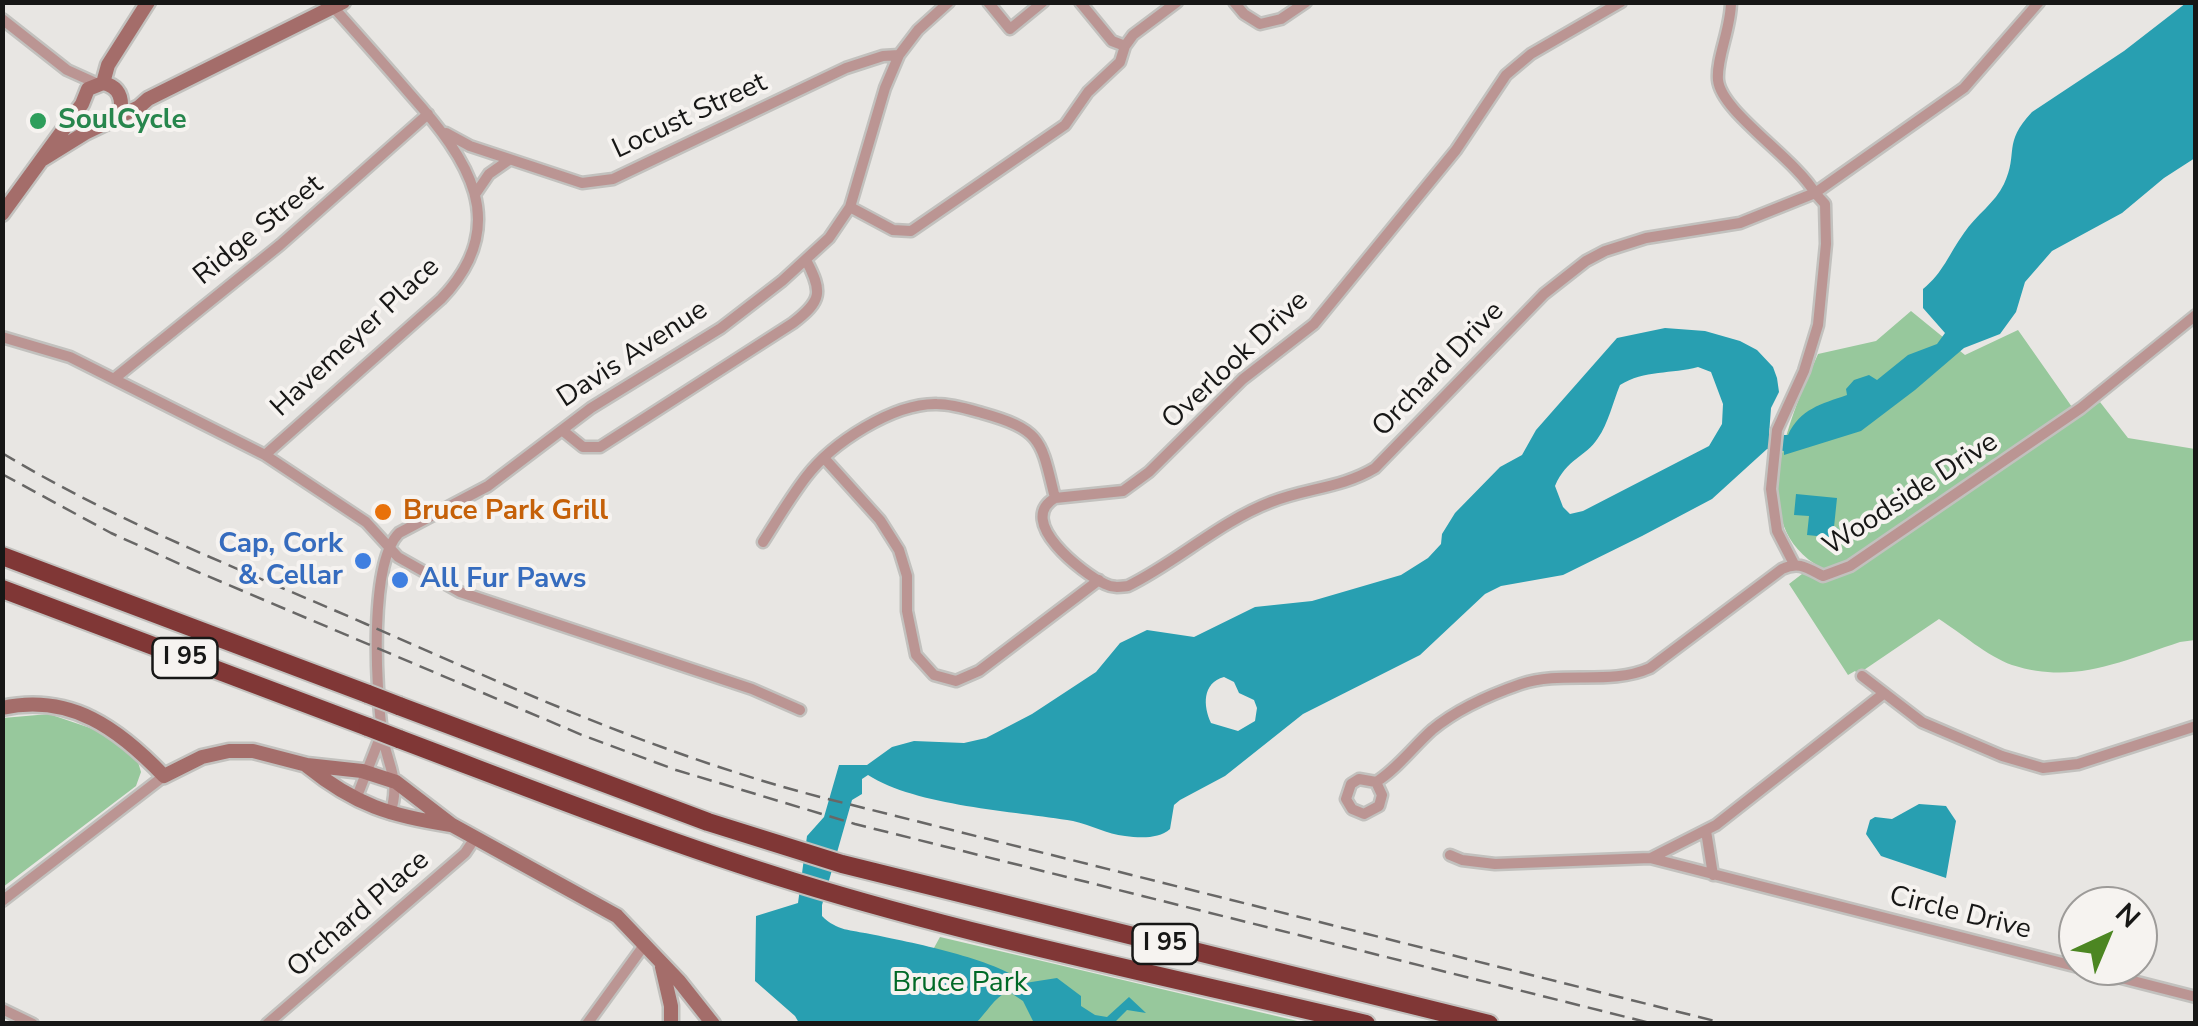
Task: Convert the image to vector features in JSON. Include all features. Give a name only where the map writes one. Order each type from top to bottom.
[{"type":"highway","name":"I 95","points":[[2,556],[691,815],[803,852],[1490,1024]]},
{"type":"highway","name":"I 95","points":[[2,589],[660,837],[795,882],[1366,1024]]},
{"type":"main road","points":[[106,86],[108,65],[148,2]]},
{"type":"main road","points":[[43,159],[148,99],[336,4]]},
{"type":"main road","points":[[106,86],[122,98],[120,116]]},
{"type":"main road","points":[[2,214],[83,100],[106,86],[148,99]]},
{"type":"main road","points":[[83,100],[90,119],[100,126]]},
{"type":"main road","points":[[2,708],[46,704],[92,716],[120,734],[164,776],[202,757],[229,751],[272,754],[307,765],[368,772],[396,782],[452,825],[606,908],[645,944],[713,1024]]},
{"type":"main road","points":[[307,765],[356,798],[390,814],[452,825]]},
{"type":"main road","points":[[660,962],[670,996],[671,1024]]},
{"type":"street","name":"Davis Avenue","points":[[388,547],[399,533],[488,486],[625,386],[721,328],[806,260],[842,222],[850,207],[899,55],[918,30],[949,2]]},
{"type":"street","points":[[988,2],[1010,29],[1043,2]]},
{"type":"street","points":[[1080,2],[1112,41],[1125,46]]},
{"type":"street","points":[[850,207],[894,230],[912,232],[1065,125],[1088,92],[1120,62],[1133,36],[1177,2]]},
{"type":"street","points":[[1234,2],[1260,24],[1280,19],[1306,2]]},
{"type":"street","name":"Overlook Drive","points":[[1055,498],[1123,491],[1149,472],[1243,379],[1314,324],[1456,150],[1506,75],[1532,54],[1621,2]]},
{"type":"street","points":[[1731,2],[1731,21],[1718,73],[1721,92],[1740,116],[1794,164],[1825,204],[1826,244],[1818,325],[1804,371],[1777,430],[1771,489],[1775,520],[1794,564]]},
{"type":"street","name":"Orchard Drive","points":[[1099,580],[1117,588],[1128,586],[1271,502],[1341,485],[1374,468],[1568,274],[1604,250],[1646,238],[1740,223],[1815,193],[1964,88],[2039,2]]},
{"type":"street","points":[[336,4],[442,131],[466,168],[477,196]]},
{"type":"street","points":[[2,19],[67,70],[106,86]]},
{"type":"street","name":"Locust Street","points":[[442,131],[470,146],[582,183],[613,178],[846,68],[899,55]]},
{"type":"street","points":[[67,70],[83,100]]},
{"type":"street","name":"Ridge Street","points":[[115,378],[280,245],[428,114]]},
{"type":"street","points":[[477,196],[489,174],[509,160]]},
{"type":"street","name":"Havemeyer Place","points":[[265,455],[454,286],[476,244],[477,196]]},
{"type":"street","points":[[562,430],[583,447],[600,447],[793,324],[810,310],[818,292],[806,260]]},
{"type":"street","name":"Woodside Drive","points":[[1376,782],[1448,718],[1522,684],[1636,674],[1650,668],[1738,600],[1794,564],[1802,564],[1822,576],[1850,566],[2081,408],[2196,315]]},
{"type":"street","points":[[2,337],[54,351],[115,378],[265,455],[366,522],[398,557],[460,592],[752,688],[800,710]]},
{"type":"street","points":[[764,542],[808,474],[825,459],[852,436],[917,406],[959,406],[1014,423],[1035,437],[1044,452],[1055,498],[1043,507],[1046,534],[1099,580],[980,672],[956,680],[934,675],[916,656],[907,611],[907,576],[899,550],[873,511],[825,459]]},
{"type":"street","points":[[388,547],[377,622],[383,734],[396,782],[390,814]]},
{"type":"street","points":[[1862,676],[1931,726],[2006,758],[2042,768],[2084,762],[2196,726]]},
{"type":"street","points":[[1450,855],[1495,864],[1650,858],[1706,831],[1882,694]]},
{"type":"street","points":[[356,798],[383,734]]},
{"type":"street","points":[[2,902],[164,776]]},
{"type":"street","points":[[1706,831],[1713,875]]},
{"type":"street","name":"Orchard Place","points":[[267,1024],[465,854],[476,838]]},
{"type":"street","name":"Circle Drive","points":[[1650,858],[2196,997]]},
{"type":"street","points":[[586,1024],[645,944]]},
{"type":"street","points":[[2,1009],[33,1024]]},
{"type":"green space","points":[[1911,311],[1965,355],[2018,330],[2079,417],[2100,402],[2128,438],[2195,449],[2195,640],[2098,668],[2056,673],[2003,661],[1939,619],[1858,674],[1855,671],[1848,675],[1789,584],[1815,564],[1794,544],[1782,520],[1780,464],[1797,405],[1818,354],[1876,341]]},
{"type":"green space","points":[[49,714],[102,732],[138,762],[141,772],[136,786],[3,887],[3,718]]},
{"type":"green space","name":"Bruce Park","points":[[940,937],[1306,1023],[892,1024]]},
{"type":"water","points":[[2186,3],[2195,3],[2195,158],[2122,213],[2052,251],[2025,282],[2016,312],[2000,334],[1964,348],[1861,431],[1784,455],[1784,451],[1767,449],[1712,499],[1642,536],[1563,575],[1501,586],[1485,594],[1420,655],[1303,714],[1225,776],[1180,800],[1174,805],[1166,832],[1149,837],[1118,835],[1073,821],[938,801],[868,775],[862,779],[862,794],[852,800],[822,905],[822,916],[828,921],[844,929],[974,959],[1025,983],[1057,978],[1081,996],[1081,1006],[1095,1015],[1107,1017],[1129,997],[1146,1013],[1127,1010],[1114,1023],[1034,1023],[1023,1001],[1008,991],[976,1023],[799,1023],[755,981],[756,916],[798,903],[807,836],[824,817],[839,765],[867,765],[892,747],[914,741],[964,743],[986,738],[1032,714],[1096,672],[1120,643],[1147,630],[1194,637],[1255,607],[1312,601],[1401,575],[1428,558],[1441,544],[1442,534],[1455,513],[1500,467],[1522,455],[1536,430],[1617,338],[1665,328],[1705,331],[1757,350],[1773,367],[1779,392],[1771,408],[1769,435],[1788,435],[1805,413],[1847,395],[1846,389],[1854,380],[1869,375],[1877,380],[1908,355],[1937,344],[1945,333],[1923,308],[1923,289],[2000,191],[2017,132],[2032,112],[2124,51]],"holes":[[[1698,367],[1711,372],[1723,404],[1722,424],[1709,446],[1583,511],[1570,514],[1555,486],[1565,470],[1598,438],[1620,385],[1648,375]],[[1224,677],[1234,682],[1239,693],[1254,700],[1257,708],[1255,721],[1238,731],[1211,723],[1207,709],[1208,690]]]},
{"type":"water","points":[[1796,494],[1837,498],[1837,538],[1807,535],[1809,516],[1794,515]]},
{"type":"water","points":[[1919,804],[1946,806],[1956,821],[1946,878],[1881,856],[1866,834],[1870,820],[1875,817],[1892,819]]},
{"type":"railway","points":[[2,453],[91,502],[181,544],[533,696],[704,762],[820,797],[1727,1024]]},
{"type":"railway","points":[[2,474],[111,533],[191,569],[582,735],[676,770],[855,824],[1654,1024]]},
{"type":"place","name":"SoulCycle","points":[[38,121]]},
{"type":"place","name":"Bruce Park Grill","points":[[383,512]]},
{"type":"place","name":"Cap, Cork & Cellar","points":[[363,561]]},
{"type":"place","name":"All Fur Paws","points":[[400,580]]}]
